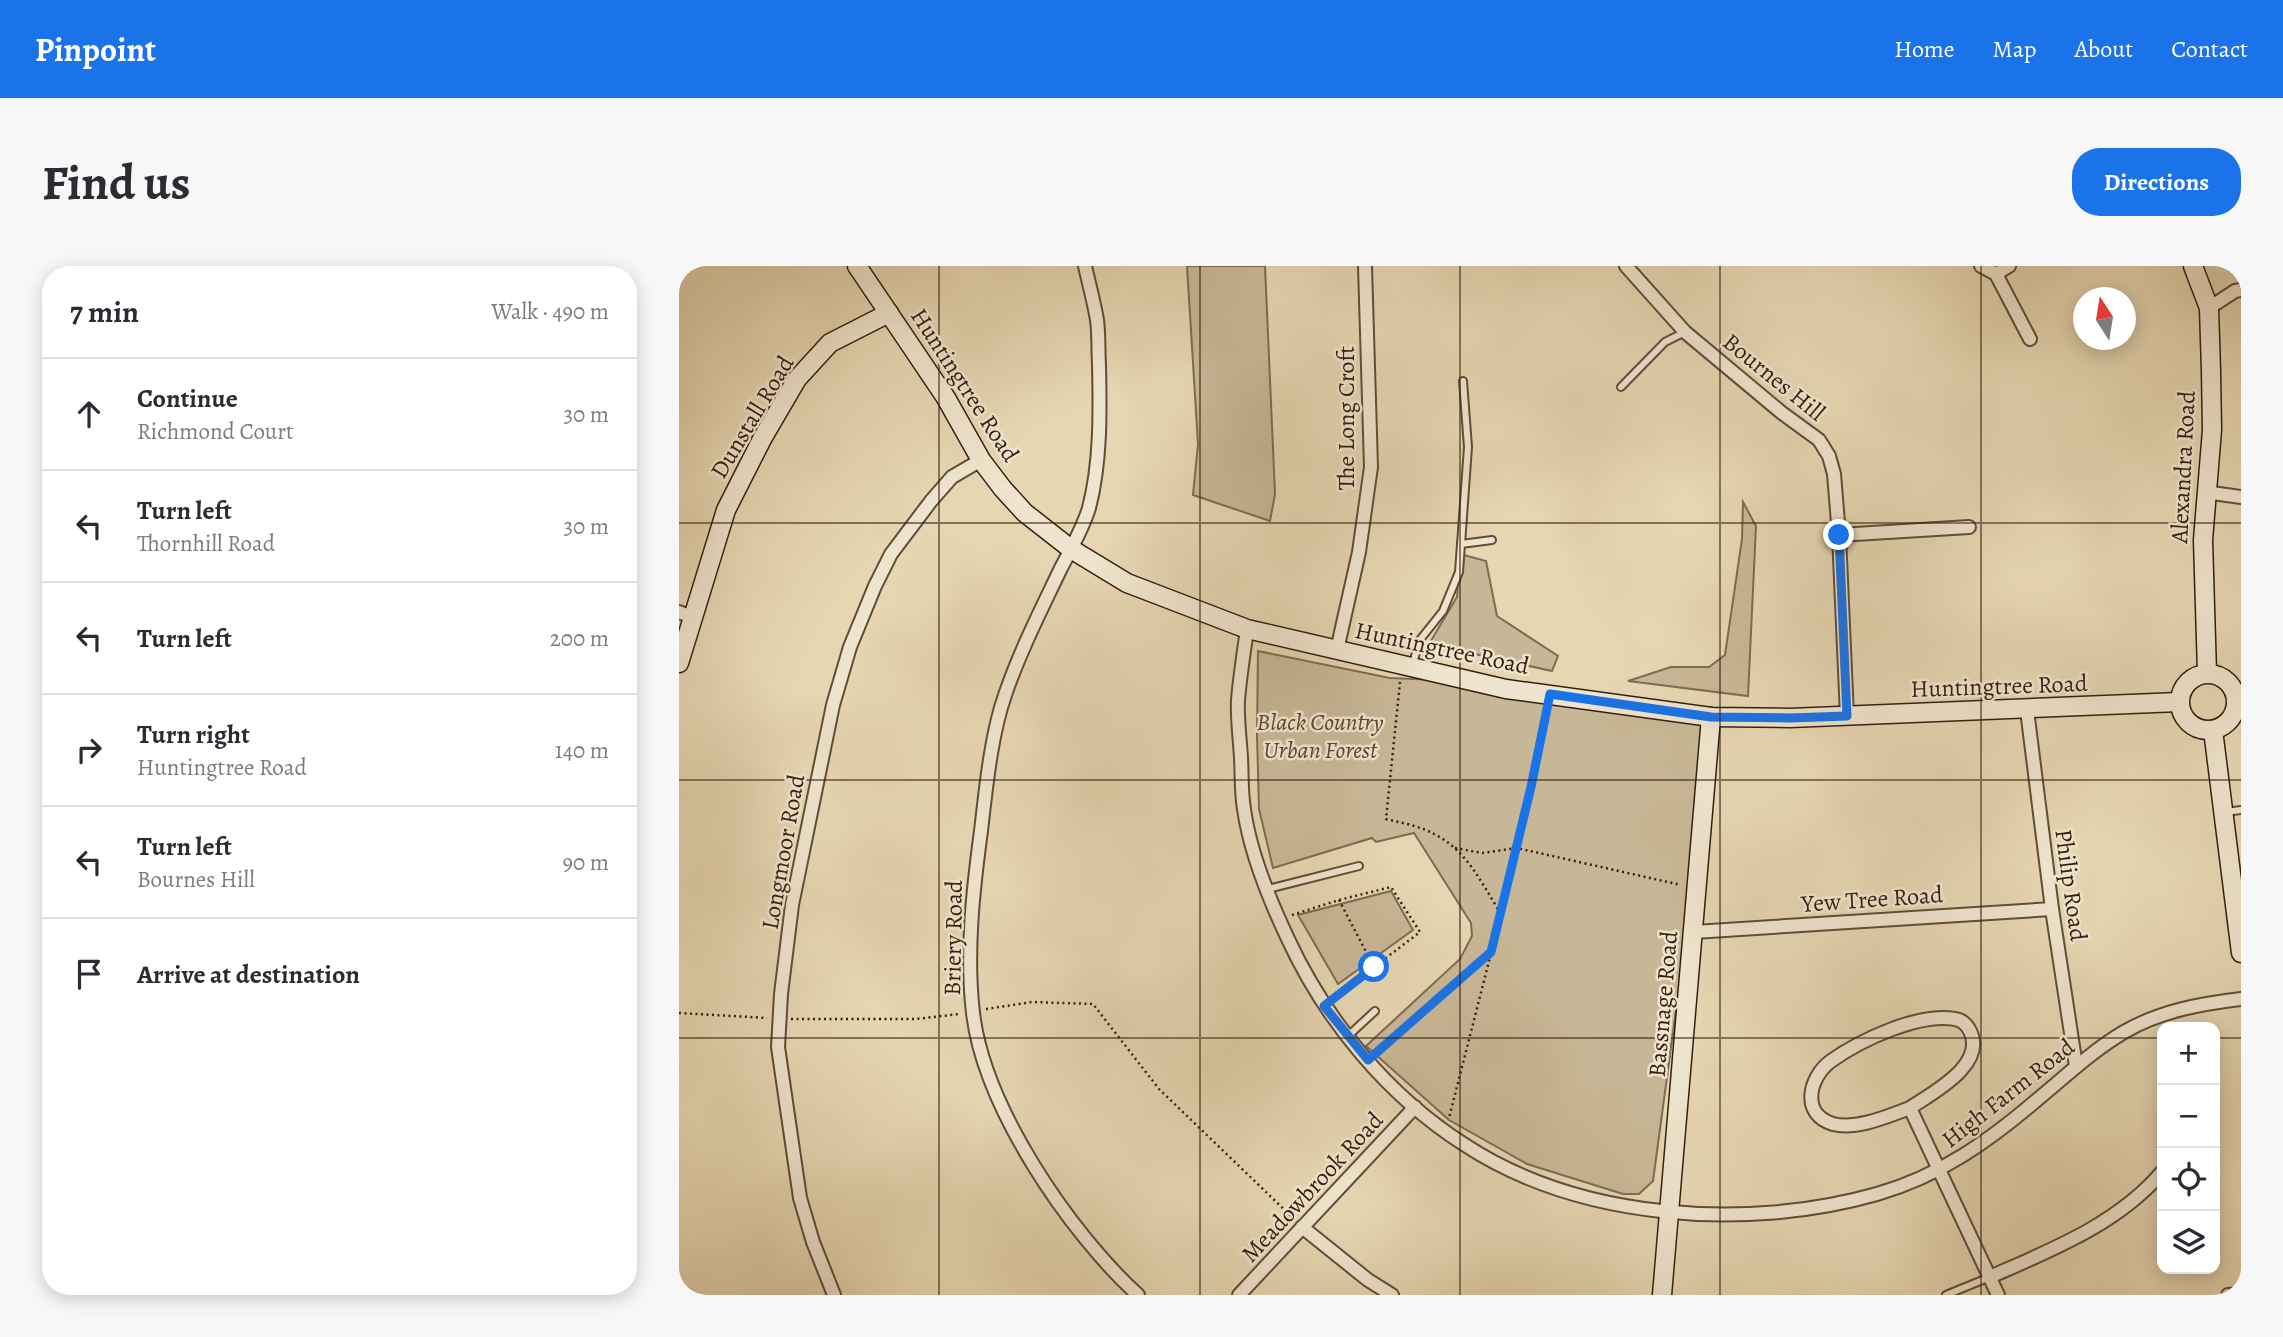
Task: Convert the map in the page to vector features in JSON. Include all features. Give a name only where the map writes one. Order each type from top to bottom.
[{"type":"street","name":"Huntingtree Road","points":[[857,266],[946,397],[981,460],[1025,513],[1071,549],[1127,583],[1247,629],[1506,689],[1711,717],[1790,718],[2179,702]]},
{"type":"street","name":"Briery Road","points":[[1086,266],[1097,323],[1098,436],[1089,509],[1023,646],[998,723],[988,773],[976,872],[971,958],[973,1013],[995,1094],[1026,1152],[1071,1220],[1114,1273],[1138,1295]]},
{"type":"street","name":"The Long Croft","points":[[1337,650],[1359,552],[1371,467],[1365,266]]},
{"type":"street","name":"Bournes Hill","points":[[1626,266],[1685,332],[1782,413],[1819,440],[1829,456],[1834,474],[1839,535],[1847,716]]},
{"type":"street","points":[[1981,266],[1996,274],[2030,339]]},
{"type":"street","points":[[1996,274],[2009,266]]},
{"type":"street","name":"Alexandra Road","points":[[2193,266],[2209,308],[2212,429],[2203,540],[2207,673]]},
{"type":"street","points":[[2209,308],[2241,290]]},
{"type":"street","name":"Dunstall Road","points":[[679,663],[686,614],[726,510],[762,439],[797,379],[830,344],[888,313]]},
{"type":"street","name":"Longmoor Road","points":[[834,1295],[813,1242],[800,1198],[778,1047],[795,892],[833,705],[850,647],[875,586],[891,554],[909,528],[952,477],[981,460]]},
{"type":"street","points":[[2205,492],[2241,497]]},
{"type":"street","points":[[1839,535],[1969,527]]},
{"type":"street","name":"High Farm Road","points":[[1247,629],[1238,704],[1244,809],[1254,849],[1279,919],[1324,1006],[1388,1083],[1445,1131],[1487,1158],[1573,1194],[1670,1213],[1759,1215],[1805,1209],[1877,1194],[1939,1171],[1983,1143],[2076,1066],[2124,1032],[2156,1017],[2192,1005],[2241,999]]},
{"type":"street","points":[[2207,673],[2216,674],[2230,684],[2239,699],[2231,719],[2213,730],[2197,728],[2190,724],[2184,718],[2179,702],[2185,686],[2199,675],[2207,673]]},
{"type":"street","name":"Philip Road","points":[[2027,710],[2052,909],[2076,1066]]},
{"type":"street","name":"Bassnage Road","points":[[1662,1295],[1711,717]]},
{"type":"street","points":[[2213,730],[2232,811],[2241,953]]},
{"type":"street","name":"Yew Tree Road","points":[[1694,932],[2052,909]]},
{"type":"street","points":[[1941,1018],[1957,1019],[1967,1024],[1973,1035],[1972,1049],[1966,1065],[1955,1078],[1910,1108],[1859,1123],[1832,1124],[1822,1118],[1814,1107],[1811,1088],[1816,1077],[1834,1059],[1868,1039],[1896,1028],[1941,1018]]},
{"type":"street","name":"Meadowbrook Road","points":[[1239,1295],[1415,1107]]},
{"type":"street","points":[[1910,1108],[1998,1295]]},
{"type":"street","points":[[1990,1277],[2079,1237],[2147,1189],[2157,1178]]},
{"type":"street","points":[[1302,1227],[1368,1280],[1392,1295]]},
{"type":"street","points":[[2228,1295],[2241,1294]]},
{"type":"lane","points":[[1621,387],[1665,342],[1685,332]]},
{"type":"lane","points":[[1407,665],[1419,641],[1443,611],[1459,572],[1468,447],[1463,381]]},
{"type":"lane","points":[[1461,544],[1492,540]]},
{"type":"lane","points":[[1268,889],[1359,866]]},
{"type":"lane","points":[[1348,1036],[1375,1011]]},
{"type":"lane","points":[[1946,1295],[1990,1277]]},
{"type":"path","points":[[1407,665],[1386,819],[1433,833],[1455,848],[1468,861],[1501,914]]},
{"type":"path","points":[[1445,1131],[1460,1082],[1517,848],[1550,694]]},
{"type":"path","points":[[1455,848],[1482,853],[1517,848],[1697,889]]},
{"type":"path","points":[[1279,919],[1391,887],[1420,932],[1324,1006]]},
{"type":"path","points":[[1339,900],[1374,967]]},
{"type":"path","points":[[1368,1060],[1491,952]]},
{"type":"path","points":[[679,1013],[779,1019],[916,1019],[973,1013],[1032,1002],[1072,1001],[1093,1004],[1159,1089],[1302,1227]]},
{"type":"green space","points":[[1187,266],[1265,266],[1275,494],[1270,521],[1193,495],[1198,444]]},
{"type":"green space","points":[[1743,502],[1756,526],[1748,696],[1628,681],[1671,667],[1709,667],[1725,655],[1742,539]]},
{"type":"green space","points":[[1460,554],[1486,561],[1497,616],[1558,656],[1552,671],[1429,644],[1457,597]]},
{"type":"green space","name":"Black Country Urban Forest","points":[[1258,651],[1390,678],[1438,680],[1704,719],[1687,929],[1653,1181],[1639,1194],[1623,1194],[1527,1164],[1449,1120],[1366,1046],[1460,959],[1472,936],[1471,923],[1414,833],[1376,842],[1372,838],[1273,868],[1259,809]]},
{"type":"green space","points":[[1391,891],[1413,930],[1338,984],[1298,915]]},
{"type":"route","points":[[1374,967],[1324,1006],[1368,1060],[1491,952],[1531,787],[1550,694],[1711,717],[1847,716],[1839,535]]}]
